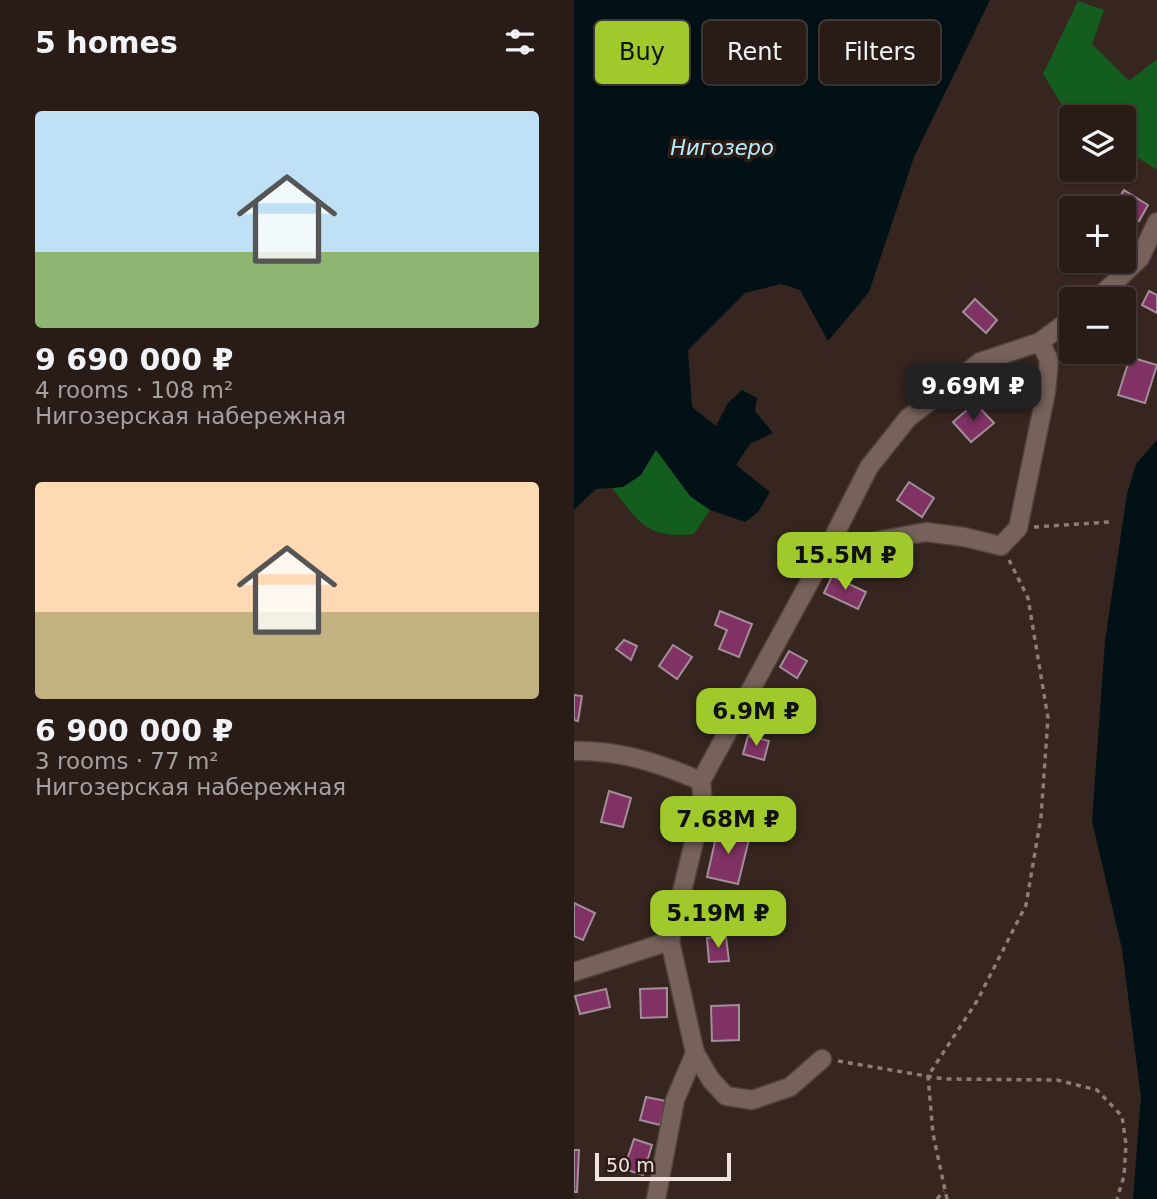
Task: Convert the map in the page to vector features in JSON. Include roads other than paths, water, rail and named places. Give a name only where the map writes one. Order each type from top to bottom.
[{"type":"street","points":[[1110,287],[1140,258],[1157,222]]},
{"type":"street","points":[[822,1059],[790,1087],[752,1100],[726,1096],[711,1080],[695,1053],[670,941],[703,805],[701,781],[827,550],[869,467],[908,418],[980,362],[1040,342],[1059,328]]},
{"type":"street","points":[[827,550],[926,532],[1001,546],[1018,528],[1046,392],[1049,360],[1040,342]]},
{"type":"street","points":[[574,751],[598,750],[650,760],[701,781]]},
{"type":"street","points":[[574,972],[670,941]]},
{"type":"street","points":[[656,1199],[675,1100],[695,1053]]},
{"type":"water","name":"Нигозеро","points":[[574,0],[990,0],[914,157],[869,292],[828,341],[800,290],[781,284],[745,293],[688,350],[692,407],[716,426],[728,403],[742,390],[757,398],[755,411],[773,433],[750,444],[736,465],[770,492],[758,512],[745,522],[710,510],[690,496],[656,450],[641,475],[623,487],[596,489],[574,510]]},
{"type":"water","points":[[1157,440],[1157,1199],[1133,1199],[1141,1097],[1122,949],[1092,821],[1105,641],[1127,494],[1136,464]]}]
